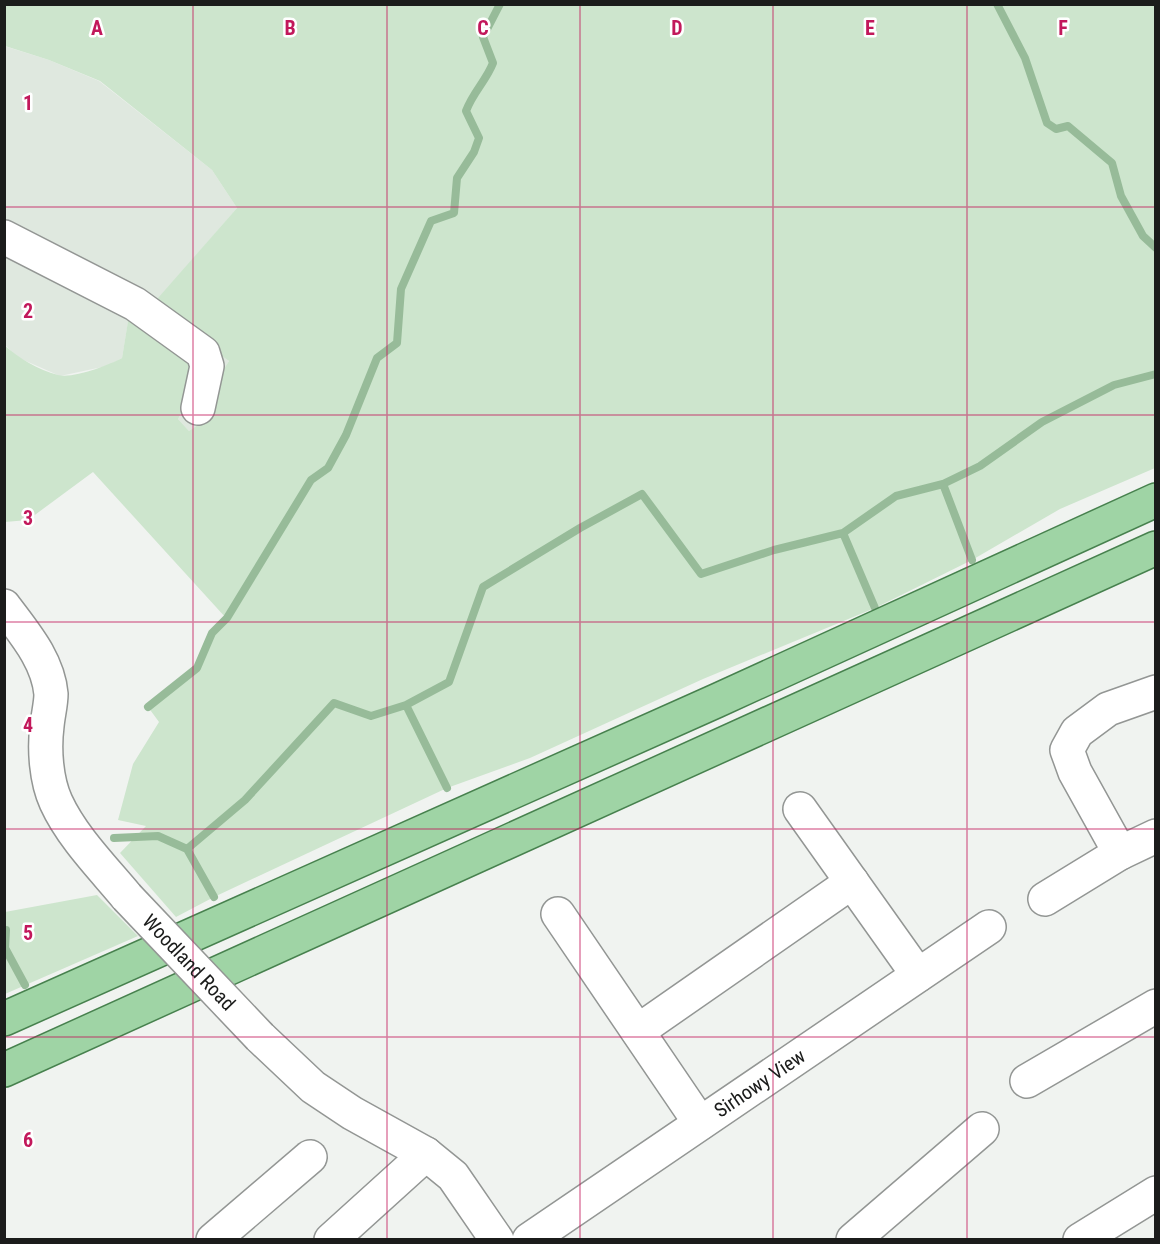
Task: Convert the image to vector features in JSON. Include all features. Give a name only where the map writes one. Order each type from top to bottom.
[{"type":"main road","points":[[4,1019],[716,701],[1155,500]]},
{"type":"main road","points":[[4,1070],[1155,548]]},
{"type":"street","points":[[4,237],[135,304],[203,352],[207,366],[198,408]]},
{"type":"street","name":"Woodland Road","points":[[4,606],[34,647],[45,669],[51,695],[46,729],[47,764],[56,802],[85,847],[127,897],[260,1037],[313,1087],[352,1113],[426,1154],[453,1176],[497,1239]]},
{"type":"street","points":[[1120,853],[1075,771],[1067,750],[1077,732],[1108,709],[1155,692]]},
{"type":"street","points":[[800,809],[918,975]]},
{"type":"street","points":[[1044,899],[1120,853],[1155,836]]},
{"type":"street","points":[[638,1031],[852,882]]},
{"type":"street","points":[[558,914],[700,1123]]},
{"type":"street","name":"Sirhowy View","points":[[529,1239],[989,927]]},
{"type":"street","points":[[1027,1081],[1155,1006]]},
{"type":"street","points":[[853,1239],[982,1129]]},
{"type":"street","points":[[331,1239],[426,1154]]},
{"type":"street","points":[[213,1239],[310,1157]]},
{"type":"street","points":[[1080,1239],[1155,1193]]},
{"type":"shaded area","points":[[4,46],[49,60],[99,81],[212,170],[237,208],[152,306],[229,361],[214,384],[202,422],[189,431],[178,419],[187,403],[185,388],[130,310],[122,358],[107,366],[60,376],[19,358],[5,345]]},
{"type":"green space","points":[[5,5],[1155,5],[1155,468],[1060,509],[972,560],[875,608],[703,679],[530,758],[447,788],[176,917],[120,853],[146,826],[118,820],[133,764],[159,722],[148,707],[197,668],[212,633],[226,618],[93,472],[28,520],[5,522],[4,345],[29,363],[51,373],[65,376],[91,371],[122,358],[130,309],[194,360],[185,388],[187,403],[178,419],[189,431],[202,422],[214,384],[229,361],[151,306],[237,208],[212,170],[100,81],[49,60],[5,46]]},
{"type":"green space","points":[[97,895],[138,936],[5,994],[5,912]]},
{"type":"waterway","points":[[148,707],[197,668],[212,633],[227,618],[311,480],[328,468],[346,435],[377,358],[397,343],[401,289],[431,221],[454,213],[457,178],[474,152],[479,138],[466,111],[493,63],[483,37],[500,4]]},
{"type":"waterway","points":[[997,4],[1025,58],[1047,123],[1056,129],[1068,126],[1112,163],[1121,196],[1143,236],[1156,248]]},
{"type":"waterway","points":[[114,838],[158,836],[187,849],[245,800],[334,703],[371,716],[406,705],[449,682],[483,587],[580,528],[642,494],[701,574],[774,550],[843,533],[896,496],[943,484],[980,466],[1042,422],[1114,385],[1156,374]]},
{"type":"waterway","points":[[943,484],[972,560]]},
{"type":"waterway","points":[[843,533],[875,608]]},
{"type":"waterway","points":[[406,705],[447,788]]},
{"type":"waterway","points":[[187,849],[214,897]]},
{"type":"waterway","points":[[6,930],[5,948],[25,985]]}]
